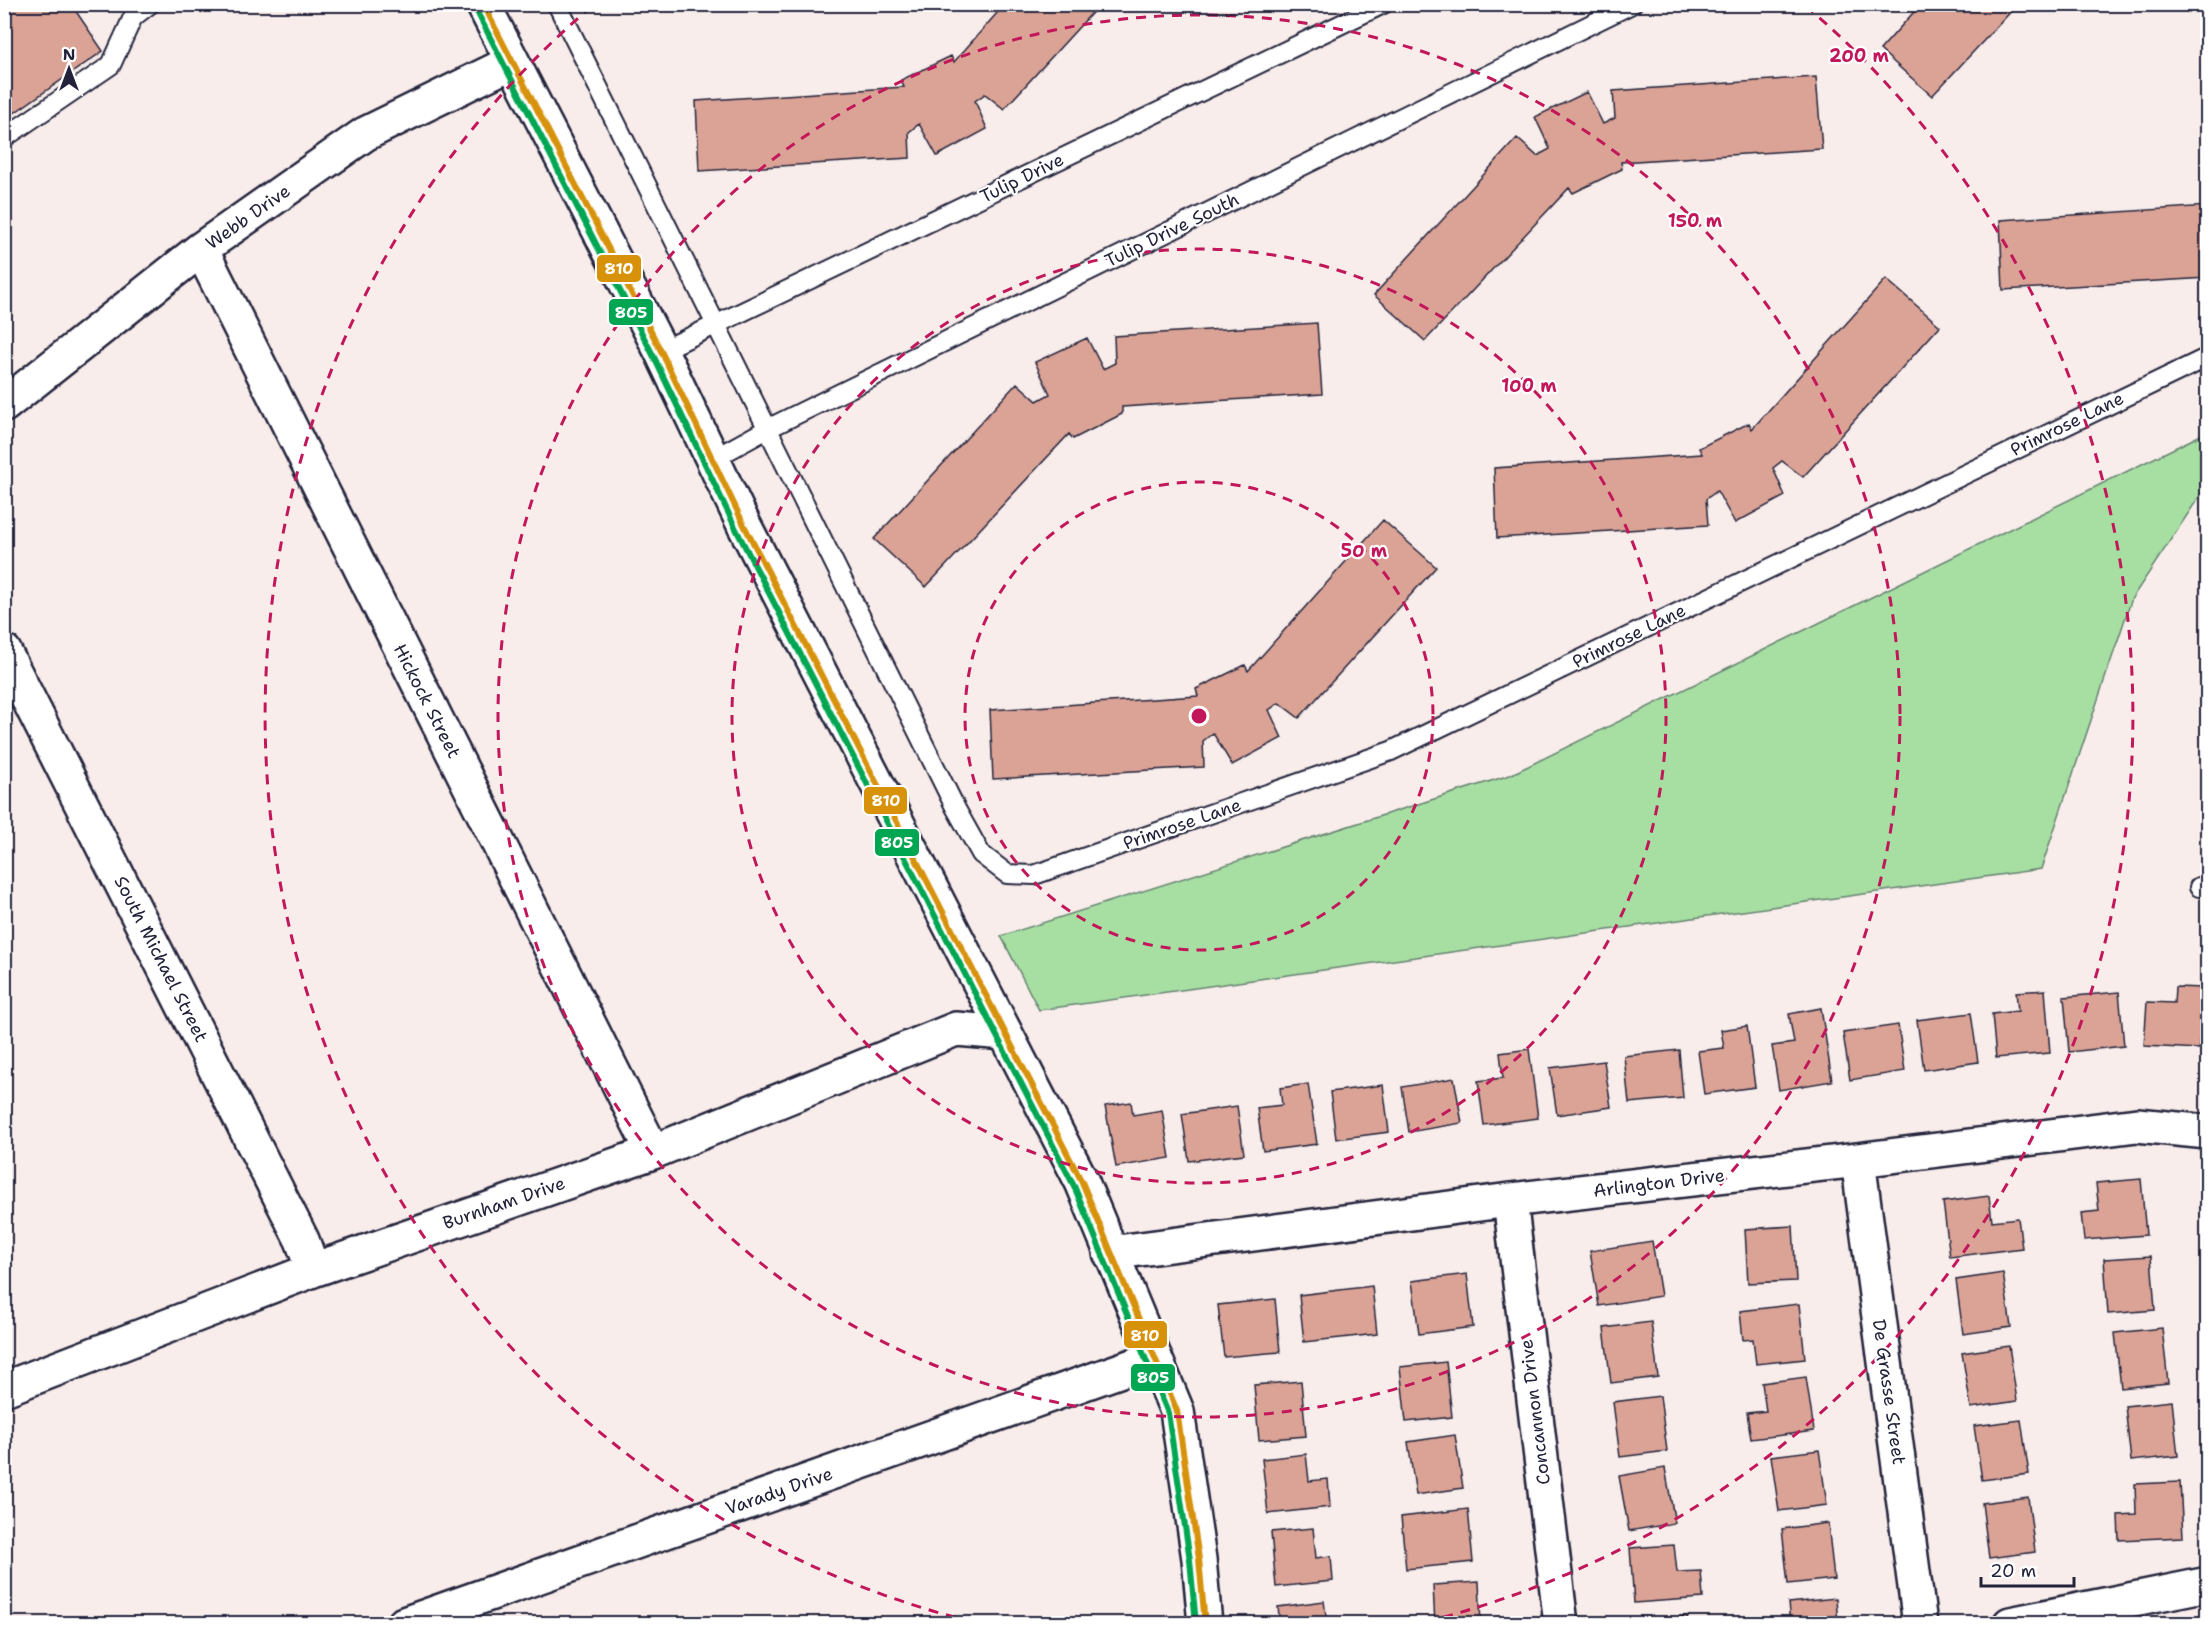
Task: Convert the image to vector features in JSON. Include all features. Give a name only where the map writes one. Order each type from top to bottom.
[{"type":"street","points":[[483,4],[661,351],[749,536],[1082,1182],[1177,1411],[1199,1559],[1205,1623]]},
{"type":"street","name":"Webb Drive","points":[[4,405],[201,249],[365,134],[512,62]]},
{"type":"street","name":"Hickock Street","points":[[201,249],[653,1152]]},
{"type":"street","name":"South Michael Street","points":[[4,651],[302,1240],[313,1270]]},
{"type":"street","name":"Burnham Drive","points":[[4,1389],[313,1270],[653,1152],[956,1029],[1005,1033]]},
{"type":"street","name":"Arlington Drive","points":[[1110,1253],[1510,1200],[2137,1125],[2208,1132]]},
{"type":"street","name":"De Grasse Street","points":[[1858,1160],[1920,1623]]},
{"type":"street","name":"Concannon Drive","points":[[1510,1200],[1561,1623]]},
{"type":"street","name":"Varady Drive","points":[[404,1623],[1155,1358]]},
{"type":"street","points":[[2010,1623],[2208,1584]]},
{"type":"lane","points":[[4,138],[111,65],[128,11],[150,4]]},
{"type":"lane","points":[[557,4],[715,325],[769,428]]},
{"type":"lane","name":"Tulip Drive","points":[[661,351],[1383,4]]},
{"type":"lane","name":"Tulip Drive South","points":[[713,459],[769,428],[1632,4]]},
{"type":"lane","name":"Primrose Lane","points":[[769,428],[956,809],[981,854],[1007,874],[1034,875],[1391,751],[2208,357]]},
{"type":"green space","points":[[2207,432],[2207,485],[2132,598],[2041,869],[1039,1010],[1001,936],[1510,775]]},
{"type":"building","points":[[4,4],[71,4],[103,51],[4,120]]},
{"type":"building","points":[[1005,4],[1100,4],[1004,109],[985,94],[975,101],[987,129],[937,156],[919,124],[909,132],[910,158],[699,171],[696,101],[904,87],[901,80],[951,56],[954,62]]},
{"type":"building","points":[[1921,4],[2018,4],[1932,96],[1880,50]]},
{"type":"building","points":[[1816,77],[1822,149],[1621,162],[1622,169],[1573,193],[1569,188],[1425,341],[1374,295],[1517,138],[1537,156],[1550,149],[1535,117],[1587,92],[1603,124],[1615,118],[1613,91]]},
{"type":"building","points":[[2208,206],[2208,278],[2003,290],[2000,220]]},
{"type":"building","points":[[1886,279],[1940,326],[1803,477],[1782,461],[1773,468],[1785,496],[1735,523],[1717,491],[1706,499],[1708,525],[1497,538],[1494,468],[1702,454],[1699,448],[1749,423],[1752,429]]},
{"type":"building","points":[[1317,323],[1322,394],[1122,407],[1122,414],[1073,439],[1069,434],[926,587],[874,539],[1017,383],[1037,401],[1050,394],[1035,362],[1087,338],[1103,369],[1115,363],[1114,336]]},
{"type":"building","points":[[1383,520],[1436,567],[1299,718],[1279,703],[1269,710],[1282,738],[1232,765],[1213,733],[1203,741],[1204,767],[993,779],[990,710],[1198,696],[1196,689],[1245,665],[1248,671]]},
{"type":"building","points":[[2175,987],[2203,988],[2199,1049],[2144,1046],[2147,1002],[2174,1003]]},
{"type":"building","points":[[2045,990],[2050,1053],[1996,1058],[1992,1014],[2018,1011],[2016,992]]},
{"type":"building","points":[[2119,992],[2124,1046],[2069,1052],[2064,997]]},
{"type":"building","points":[[1821,1008],[1832,1081],[1779,1090],[1772,1046],[1794,1043],[1789,1014]]},
{"type":"building","points":[[1971,1013],[1978,1062],[1924,1070],[1917,1020]]},
{"type":"building","points":[[1898,1025],[1905,1071],[1850,1080],[1843,1033]]},
{"type":"building","points":[[1747,1026],[1755,1087],[1704,1094],[1698,1051],[1724,1048],[1721,1030]]},
{"type":"building","points":[[1529,1049],[1538,1118],[1484,1125],[1478,1081],[1503,1078],[1500,1053]]},
{"type":"building","points":[[1679,1050],[1683,1098],[1629,1103],[1624,1056]]},
{"type":"building","points":[[1604,1061],[1611,1107],[1557,1115],[1550,1068]]},
{"type":"building","points":[[1454,1078],[1462,1123],[1409,1132],[1402,1087]]},
{"type":"building","points":[[1308,1084],[1317,1144],[1263,1151],[1257,1108],[1282,1105],[1280,1088]]},
{"type":"building","points":[[1383,1085],[1389,1132],[1336,1139],[1330,1092]]},
{"type":"building","points":[[1131,1102],[1133,1115],[1162,1110],[1170,1158],[1116,1167],[1105,1106]]},
{"type":"building","points":[[1237,1106],[1244,1154],[1189,1161],[1182,1114]]},
{"type":"building","points":[[2141,1179],[2146,1235],[2084,1240],[2081,1213],[2099,1211],[2096,1183]]},
{"type":"building","points":[[1989,1196],[1992,1221],[2018,1218],[2022,1248],[1950,1257],[1943,1202]]},
{"type":"building","points":[[1793,1226],[1796,1281],[1748,1283],[1745,1229]]},
{"type":"building","points":[[1652,1241],[1661,1296],[1599,1306],[1590,1251]]},
{"type":"building","points":[[2151,1256],[2155,1310],[2108,1314],[2104,1259]]},
{"type":"building","points":[[2003,1273],[2011,1327],[1963,1334],[1956,1280]]},
{"type":"building","points":[[1467,1274],[1473,1327],[1419,1334],[1412,1281]]},
{"type":"building","points":[[1372,1286],[1377,1334],[1304,1342],[1299,1295]]},
{"type":"building","points":[[1275,1299],[1280,1352],[1224,1357],[1218,1305]]},
{"type":"building","points":[[1799,1304],[1805,1359],[1756,1364],[1753,1339],[1743,1340],[1740,1311]]},
{"type":"building","points":[[1651,1322],[1658,1377],[1611,1383],[1604,1328]]},
{"type":"building","points":[[2162,1328],[2168,1383],[2121,1388],[2115,1333]]},
{"type":"building","points":[[2009,1346],[2017,1401],[1971,1408],[1962,1353]]},
{"type":"building","points":[[1446,1362],[1452,1417],[1406,1422],[1400,1367]]},
{"type":"building","points":[[1806,1377],[1814,1431],[1751,1439],[1747,1413],[1766,1411],[1762,1383]]},
{"type":"building","points":[[1301,1381],[1306,1436],[1259,1440],[1254,1385]]},
{"type":"building","points":[[1660,1396],[1667,1451],[1620,1457],[1613,1402]]},
{"type":"building","points":[[2172,1401],[2178,1456],[2131,1461],[2125,1406]]},
{"type":"building","points":[[2021,1420],[2029,1474],[1982,1480],[1974,1426]]},
{"type":"building","points":[[1455,1435],[1463,1488],[1416,1495],[1408,1442]]},
{"type":"building","points":[[1819,1450],[1827,1505],[1779,1511],[1771,1456]]},
{"type":"building","points":[[1306,1454],[1309,1481],[1328,1479],[1330,1507],[1268,1514],[1262,1459]]},
{"type":"building","points":[[1665,1468],[1675,1523],[1629,1531],[1619,1476]]},
{"type":"building","points":[[2180,1482],[2183,1537],[2119,1540],[2118,1515],[2136,1514],[2135,1484]]},
{"type":"building","points":[[2028,1497],[2035,1552],[1989,1558],[1982,1503]]},
{"type":"building","points":[[1468,1509],[1473,1562],[1406,1569],[1401,1517]]},
{"type":"building","points":[[1828,1523],[1834,1579],[1788,1584],[1782,1529]]},
{"type":"building","points":[[1313,1528],[1316,1558],[1331,1556],[1333,1581],[1276,1587],[1271,1532]]},
{"type":"building","points":[[1674,1545],[1677,1572],[1701,1571],[1703,1598],[1634,1603],[1630,1548]]},
{"type":"building","points":[[1479,1582],[1481,1624],[1435,1624],[1433,1585]]},
{"type":"building","points":[[1836,1598],[1838,1624],[1790,1624],[1788,1603]]},
{"type":"building","points":[[1324,1601],[1327,1624],[1280,1624],[1278,1607]]},
{"type":"building","points":[[1687,1616],[1688,1624],[1642,1624],[1641,1621]]},
{"type":"transit line","name":"810","points":[[483,4],[661,351],[744,525],[1082,1182],[1177,1411],[1199,1559],[1205,1624]]},
{"type":"transit line","name":"805","points":[[475,8],[653,355],[736,529],[1074,1186],[1168,1413],[1190,1560],[1196,1624]]}]
